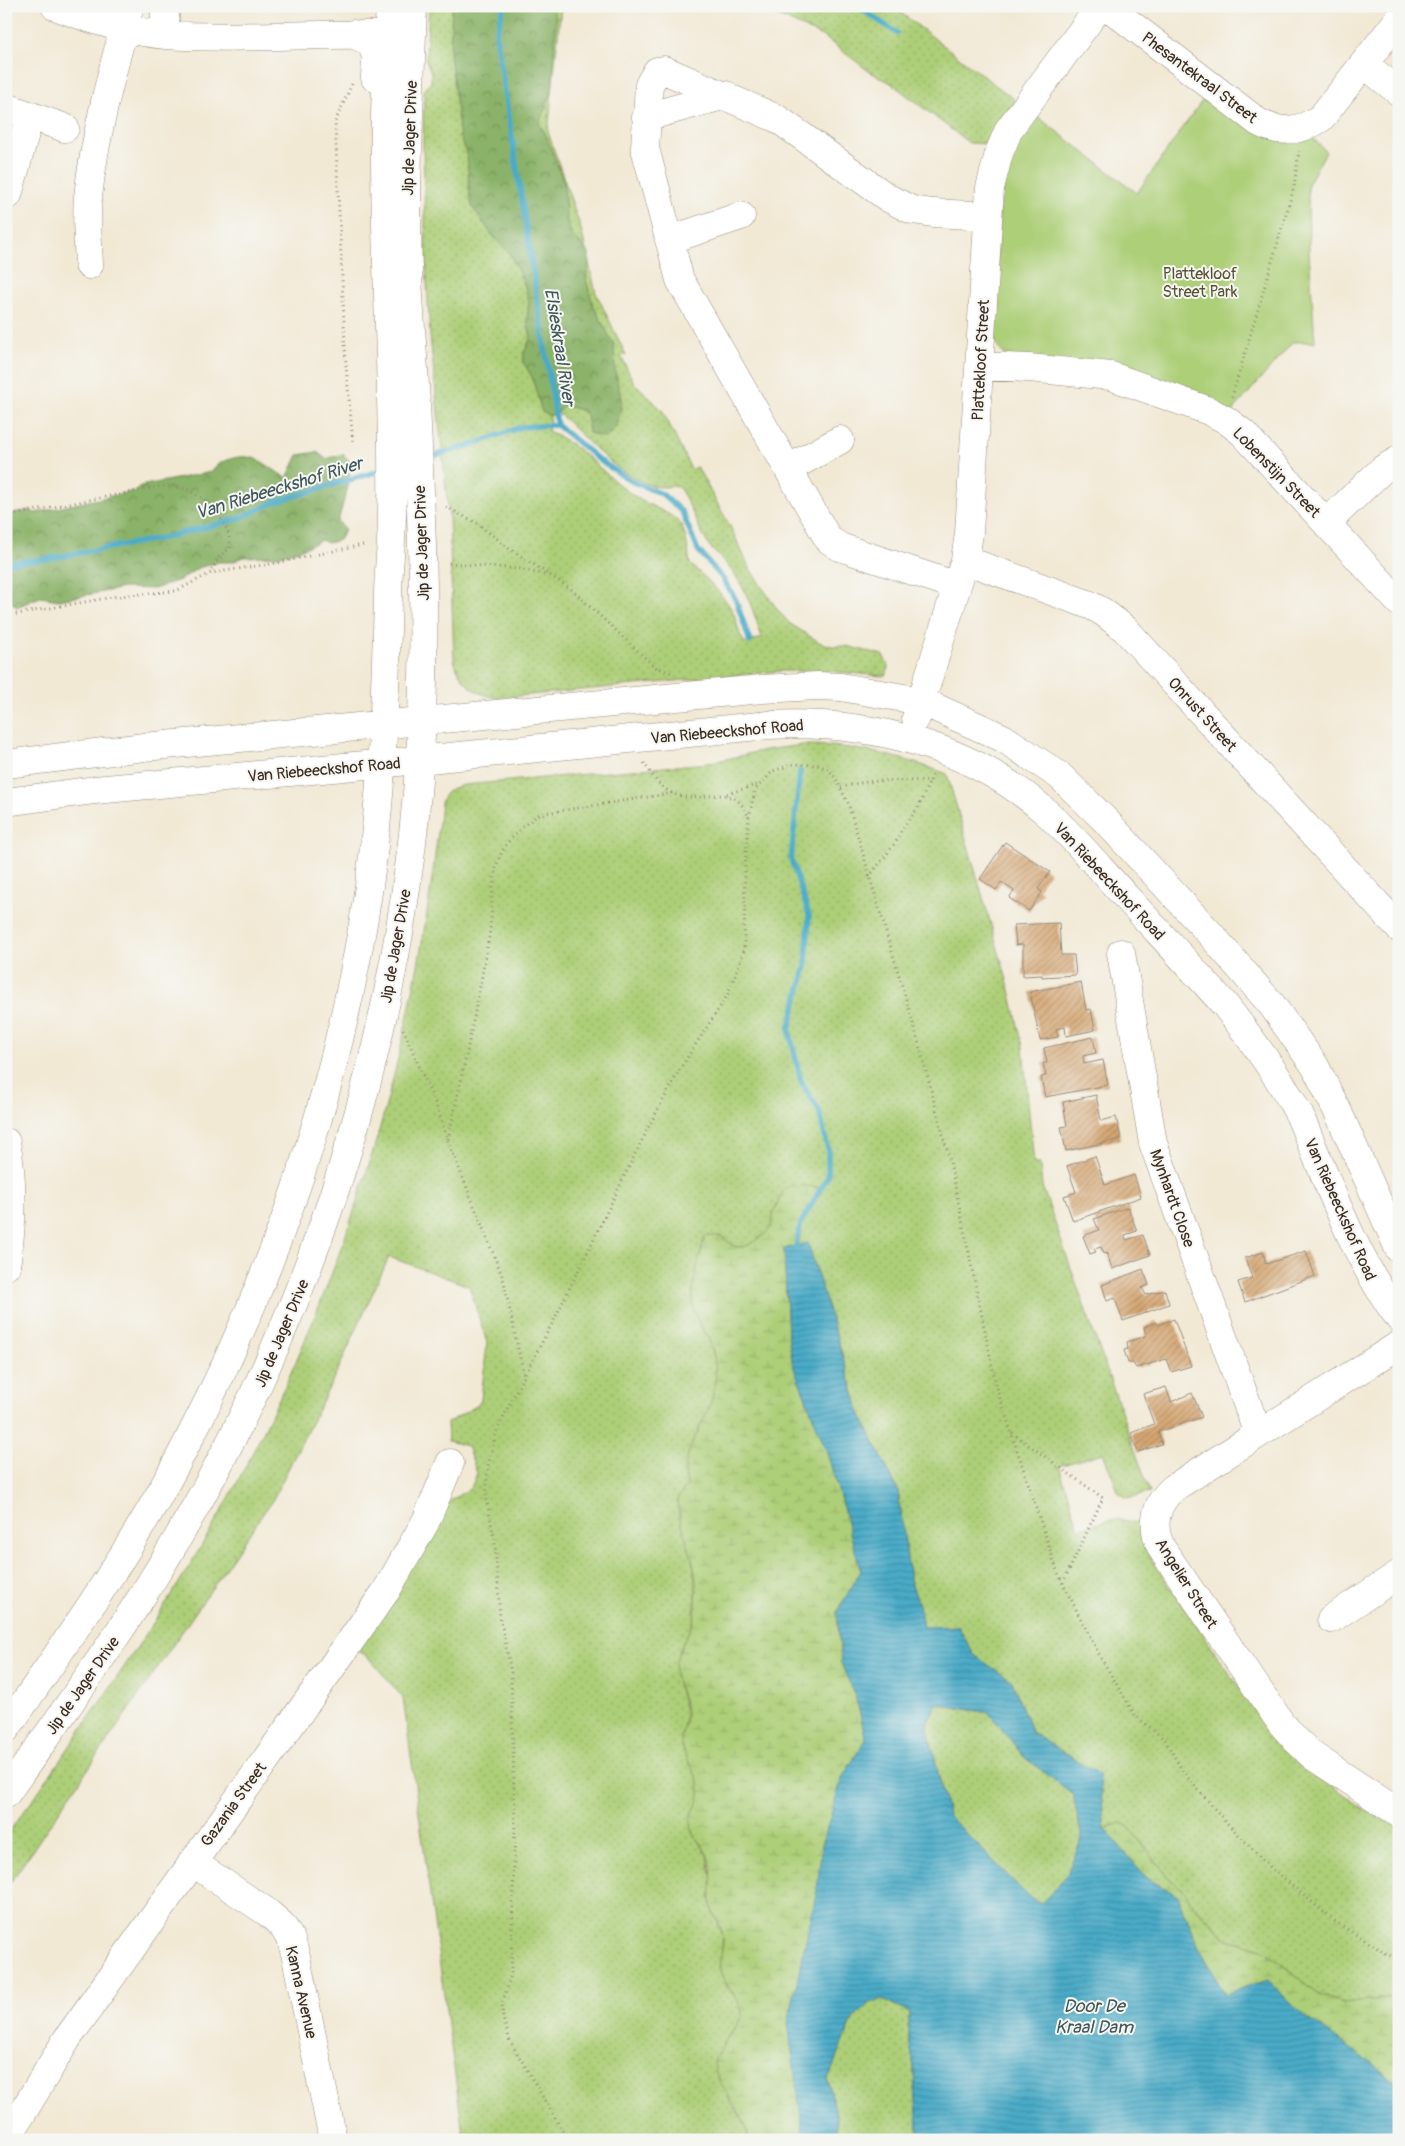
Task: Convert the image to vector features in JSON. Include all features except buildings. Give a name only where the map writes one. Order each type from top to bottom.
[{"type":"street","points":[[55,6],[88,18],[127,17],[165,35],[353,34],[400,36]]},
{"type":"street","points":[[164,6],[165,35]]},
{"type":"street","name":"Jip de Jager Drive","points":[[6,1729],[104,1585],[160,1494],[208,1402],[262,1282],[303,1168],[339,1042],[367,896],[382,764],[387,679],[388,593],[392,518],[404,399],[408,263],[407,186],[400,36],[390,6]]},
{"type":"street","name":"Jip de Jager Drive","points":[[6,1794],[136,1606],[223,1458],[255,1394],[308,1268],[339,1180],[362,1102],[383,1015],[403,902],[419,760],[422,720],[423,619],[433,508],[404,399],[390,335],[384,150],[400,36],[413,6]]},
{"type":"street","name":"Plattekloof Street","points":[[910,739],[965,560],[972,502],[988,216],[993,175],[999,153],[1009,129],[1100,6]]},
{"type":"street","name":"Phesantekraal Street","points":[[1107,6],[1258,122],[1275,130],[1302,128],[1316,121],[1328,111],[1399,19]]},
{"type":"street","points":[[89,265],[88,215],[91,173],[127,17]]},
{"type":"street","points":[[353,34],[368,40],[375,54],[373,177],[377,280],[390,335]]},
{"type":"street","points":[[1364,64],[1399,92]]},
{"type":"street","points":[[957,586],[834,544],[822,530],[685,290],[676,268],[646,159],[644,137],[649,84],[655,72],[661,70],[726,95],[778,119],[888,198],[912,210],[988,216]]},
{"type":"street","points":[[646,117],[726,95]]},
{"type":"street","points":[[8,195],[18,111],[65,128]]},
{"type":"street","points":[[669,240],[741,216]]},
{"type":"street","name":"Lobenstijn Street","points":[[980,366],[1029,368],[1110,376],[1209,410],[1243,433],[1399,602]]},
{"type":"street","points":[[788,469],[840,440]]},
{"type":"street","points":[[1326,523],[1383,468],[1399,460]]},
{"type":"street","name":"Onrust Street","points":[[965,560],[1090,605],[1103,612],[1125,629],[1399,928]]},
{"type":"street","points":[[6,764],[92,752],[791,687],[841,687],[921,701],[1003,738],[1060,776],[1106,821],[1244,970],[1272,1005],[1315,1066],[1338,1112],[1399,1249]]},
{"type":"street","name":"Van Riebeeckshof Road","points":[[6,802],[95,790],[382,764],[777,724],[853,727],[910,739],[945,750],[971,762],[1011,786],[1047,813],[1225,1005],[1254,1043],[1286,1091],[1364,1262],[1378,1290],[1399,1318]]},
{"type":"street","name":"Mynhardt Close","points":[[1121,953],[1153,1143],[1258,1434]]},
{"type":"street","points":[[6,1142],[12,1202],[11,1238],[6,1266]]},
{"type":"street","name":"Angelier Street","points":[[1399,1345],[1167,1493],[1161,1501],[1156,1516],[1155,1530],[1157,1540],[1281,1723],[1313,1756],[1399,1813]]},
{"type":"street","name":"Gazania Street","points":[[6,2140],[67,2039],[386,1591],[426,1521],[450,1463]]},
{"type":"street","points":[[1331,1618],[1399,1574]]},
{"type":"street","name":"Kanna Avenue","points":[[192,1862],[267,1912],[282,1925],[290,1940],[296,1957],[333,2140]]},
{"type":"path","points":[[352,81],[351,88],[335,122],[346,366],[353,442]]},
{"type":"path","points":[[1226,420],[1294,188],[1302,128]]},
{"type":"path","points":[[6,516],[168,485],[191,491],[216,510],[231,540],[230,549],[220,554],[211,573]]},
{"type":"path","points":[[433,508],[477,523],[507,547],[571,589],[655,666],[676,674]]},
{"type":"path","points":[[6,616],[118,596],[176,591],[211,573],[276,563],[362,545]]},
{"type":"path","points":[[450,563],[519,569],[550,575]]},
{"type":"path","points":[[644,763],[660,784],[673,793],[688,798],[726,794],[760,784]]},
{"type":"path","points":[[568,2140],[510,2041],[503,2018],[502,2005],[511,1974],[516,1824],[511,1672],[500,1616],[495,1543],[486,1496],[488,1466],[496,1433],[650,1124],[683,1064],[727,996],[744,951],[745,866],[749,817],[755,790],[772,771],[794,764],[817,765],[828,770],[841,788],[848,803],[914,1026],[949,1157],[997,1389],[1056,1568],[1063,1584],[1101,1658],[1135,1715],[1165,1740],[1183,1772],[1225,1821],[1272,1869],[1337,1923],[1399,1960]]},
{"type":"path","points":[[869,877],[896,842],[902,829],[918,808],[937,765]]},
{"type":"path","points":[[841,788],[872,782],[930,781]]},
{"type":"path","points":[[448,1141],[476,1010],[490,929],[493,886],[498,861],[508,842],[522,826],[540,814],[673,793]]},
{"type":"path","points":[[726,794],[741,802],[749,817]]},
{"type":"path","points":[[403,1028],[436,1105],[448,1141],[503,1278],[524,1377]]},
{"type":"path","points":[[1011,1432],[1103,1498],[1063,1584]]},
{"type":"green space","points":[[429,6],[561,6],[548,132],[581,229],[596,293],[626,355],[621,356],[633,381],[662,410],[691,469],[697,467],[730,526],[750,569],[777,609],[789,623],[819,642],[831,646],[846,646],[883,655],[889,668],[886,675],[828,671],[780,671],[498,698],[476,691],[465,681],[454,660],[449,517],[430,336],[423,145],[424,90],[431,82],[431,72],[426,61]],"holes":[[[558,413],[602,455],[627,474],[654,486],[678,486],[708,544],[726,563],[745,591],[762,638],[745,643],[740,635],[734,614],[728,604],[713,586],[690,564],[687,543],[680,523],[677,520],[637,498],[572,445],[548,431],[550,416]]]},
{"type":"green space","points":[[452,6],[552,6],[556,19],[552,91],[539,124],[544,131],[564,182],[566,217],[571,234],[589,253],[586,279],[593,305],[614,345],[615,371],[621,398],[621,408],[617,425],[606,438],[589,433],[587,415],[580,410],[564,405],[558,413],[550,416],[542,412],[532,377],[523,362],[524,353],[531,337],[527,320],[529,302],[525,286],[510,254],[492,235],[472,206],[470,198],[467,154],[460,138],[450,52]]},
{"type":"green space","points":[[757,6],[892,6],[1015,100],[991,144],[969,143],[891,83],[870,72],[824,37]]},
{"type":"green space","name":"Plattekloof Street Park","points":[[1206,95],[1311,136],[1326,152],[1308,184],[1309,251],[1315,342],[1293,342],[1231,413],[1004,354],[993,337],[1000,195],[1011,152],[1033,113],[1137,193]]},
{"type":"green space","points":[[317,452],[326,459],[343,454],[350,461],[349,483],[338,521],[345,530],[339,540],[328,543],[321,540],[305,548],[278,556],[244,557],[232,562],[219,562],[198,568],[180,580],[154,589],[124,588],[59,600],[40,597],[17,607],[6,598],[6,515],[30,510],[35,513],[134,491],[140,486],[211,472],[221,462],[239,457],[254,458],[287,478],[298,455]]},
{"type":"green space","points":[[803,745],[859,749],[912,762],[947,774],[1010,990],[1023,1047],[1034,1164],[1040,1164],[1042,1186],[1150,1493],[1127,1498],[1119,1493],[1103,1453],[1059,1466],[1079,1529],[1109,1520],[1130,1521],[1141,1524],[1144,1544],[1154,1563],[1265,1725],[1284,1748],[1302,1764],[1366,1810],[1399,1828],[1399,1999],[1343,2003],[1319,1995],[1263,1949],[1227,1939],[1190,1901],[1187,1894],[1169,1878],[1128,1826],[1112,1825],[1105,1829],[1099,1774],[1032,1733],[1012,1681],[974,1655],[958,1626],[923,1628],[919,1605],[910,1580],[898,1490],[860,1413],[808,1243],[796,1246],[801,1223],[818,1195],[817,1187],[774,1211],[771,1227],[765,1235],[755,1242],[739,1247],[732,1245],[721,1236],[699,1324],[708,1338],[716,1362],[715,1386],[709,1411],[688,1456],[685,1470],[687,1486],[679,1515],[692,1555],[696,1588],[694,1620],[680,1650],[675,1675],[686,1714],[681,1738],[682,1747],[697,1776],[701,1792],[700,1800],[692,1815],[695,1836],[708,1857],[712,1881],[711,1905],[723,1936],[720,1969],[728,1989],[740,2001],[742,2009],[742,2017],[714,2058],[731,2103],[746,2124],[748,2140],[464,2140],[403,1698],[367,1656],[357,1650],[440,1514],[451,1500],[471,1488],[477,1473],[467,1446],[448,1441],[447,1423],[478,1405],[481,1399],[487,1343],[469,1286],[389,1257],[338,1370],[273,1499],[6,1889],[6,1840],[13,1826],[150,1629],[212,1528],[250,1458],[287,1380],[321,1301],[351,1221],[377,1139],[399,1056],[417,972],[431,888],[441,802],[445,795],[453,788],[464,785],[709,763],[765,750]]},
{"type":"green space","points":[[792,1185],[817,1187],[818,1195],[801,1223],[796,1246],[784,1249],[788,1335],[793,1365],[828,1455],[861,1571],[837,1612],[841,1663],[856,1698],[866,1739],[842,1778],[822,1845],[801,2115],[804,2140],[748,2140],[743,2120],[715,2070],[714,2059],[742,2017],[742,2010],[722,1977],[720,1970],[723,1937],[711,1905],[710,1862],[692,1827],[691,1818],[699,1799],[700,1790],[697,1778],[682,1745],[681,1738],[686,1715],[676,1679],[675,1667],[694,1618],[696,1592],[691,1554],[681,1522],[677,1499],[687,1486],[685,1467],[687,1457],[713,1397],[715,1386],[716,1367],[714,1355],[708,1338],[695,1315],[693,1303],[696,1274],[705,1236],[721,1236],[735,1247],[743,1247],[750,1244],[765,1234],[771,1227],[774,1211],[784,1189]]},
{"type":"green space","points":[[936,1704],[989,1713],[1024,1757],[1073,1794],[1082,1838],[1067,1875],[1041,1904],[1024,1892],[948,1815],[927,1725]]},
{"type":"green space","points":[[1120,1823],[1128,1826],[1169,1878],[1187,1894],[1190,1901],[1227,1939],[1263,1949],[1319,1995],[1343,2003],[1399,1999],[1399,2083],[1306,2017],[1268,1980],[1225,1994],[1198,1945],[1178,1896],[1147,1878],[1105,1829]]},
{"type":"green space","points":[[883,1999],[909,2013],[909,2041],[913,2059],[919,2140],[835,2140],[837,2119],[828,2079],[854,2017],[870,2003]]},
{"type":"water","name":"Door De Kraal Dam","points":[[808,1243],[860,1413],[898,1491],[910,1580],[919,1605],[923,1627],[958,1626],[974,1655],[1012,1681],[1032,1733],[1099,1774],[1105,1829],[1147,1878],[1178,1896],[1198,1945],[1225,1994],[1268,1980],[1306,2017],[1399,2083],[1399,2140],[919,2140],[913,2060],[909,2041],[909,2013],[883,1999],[870,2003],[854,2017],[828,2079],[837,2119],[835,2140],[804,2140],[788,2023],[817,1890],[822,1845],[842,1778],[866,1739],[856,1698],[841,1663],[837,1612],[861,1571],[828,1455],[793,1365],[788,1335],[784,1249]],"holes":[[[936,1704],[989,1713],[1024,1757],[1073,1794],[1082,1838],[1067,1875],[1041,1904],[1024,1892],[948,1815],[927,1725]]]},
{"type":"waterway","name":"Elsieskraal River","points":[[504,6],[496,34],[557,425],[599,460],[633,482],[662,494],[682,512],[698,550],[723,579],[736,600],[750,642]]},
{"type":"waterway","points":[[857,6],[897,33]]},
{"type":"waterway","name":"Van Riebeeckshof River","points":[[426,458],[472,445],[521,427],[557,425]]},
{"type":"waterway","name":"Van Riebeeckshof River","points":[[6,563],[46,559],[163,538],[238,519],[275,502],[386,469]]},
{"type":"waterway","name":"Elsieskraal River","points":[[796,1246],[801,1223],[828,1176],[828,1149],[819,1111],[801,1081],[789,1029],[806,966],[809,915],[791,859],[800,771]]},
{"type":"waterway","points":[[1396,1999],[1399,1988]]}]
